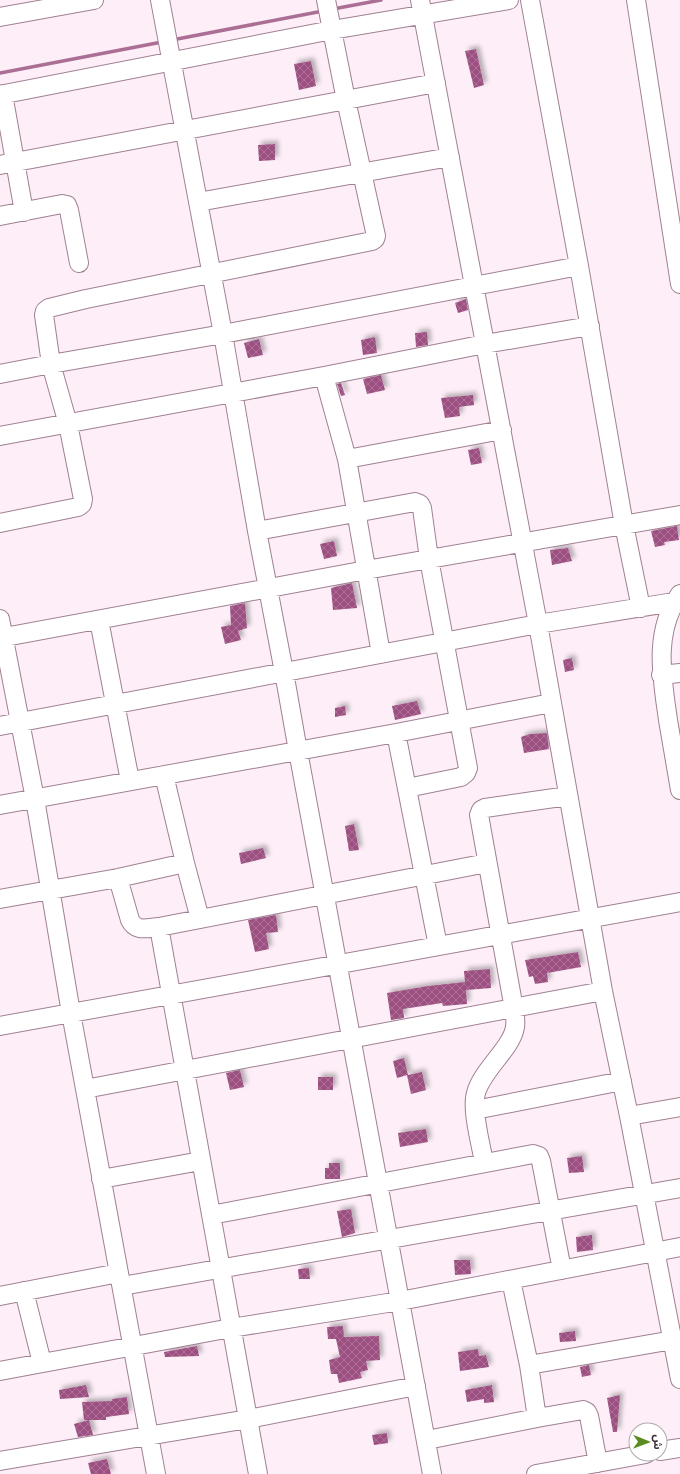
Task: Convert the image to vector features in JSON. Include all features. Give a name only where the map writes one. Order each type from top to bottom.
[{"type":"street","points":[[0,17],[61,3],[94,0]]},
{"type":"street","points":[[160,0],[223,334],[257,531],[326,895],[432,1474]]},
{"type":"street","points":[[0,523],[78,507],[82,504],[83,499],[68,424],[51,364],[44,315],[48,308],[372,241],[375,239],[376,236],[361,173],[326,0]]},
{"type":"street","points":[[24,212],[8,164],[2,94],[332,30],[421,8],[509,0]]},
{"type":"street","points":[[530,0],[590,326],[624,525],[641,608]]},
{"type":"street","points":[[636,0],[680,284]]},
{"type":"street","points":[[421,8],[538,624],[603,991],[656,1252],[674,1313],[673,1340],[680,1379]]},
{"type":"street","points":[[8,164],[436,83]]},
{"type":"street","points":[[198,202],[450,158]]},
{"type":"street","points":[[0,216],[62,204],[67,205],[79,264]]},
{"type":"street","points":[[0,374],[223,334],[579,266]]},
{"type":"street","points":[[0,436],[324,376],[485,344],[590,326]]},
{"type":"street","points":[[324,376],[347,459],[381,654]]},
{"type":"street","points":[[347,459],[502,430]]},
{"type":"street","points":[[257,531],[415,502],[420,504],[422,508],[429,559],[468,768],[466,773],[461,777],[407,788]]},
{"type":"street","points":[[2,638],[366,570],[680,515]]},
{"type":"street","points":[[0,726],[538,624],[641,608],[678,599]]},
{"type":"street","points":[[678,599],[665,630],[661,652],[662,675],[680,790]]},
{"type":"street","points":[[0,620],[2,638],[21,722],[70,1013],[156,1474]]},
{"type":"street","points":[[99,620],[130,781]]},
{"type":"street","points":[[662,675],[680,673]]},
{"type":"street","points":[[0,805],[396,733],[551,703]]},
{"type":"street","points":[[396,733],[438,946]]},
{"type":"street","points":[[164,775],[200,919]]},
{"type":"street","points":[[484,1162],[475,1110],[476,1093],[482,1079],[512,1038],[515,1027],[514,1009],[479,814],[481,810],[485,808],[568,796]]},
{"type":"street","points":[[0,899],[118,878],[185,863]]},
{"type":"street","points":[[118,878],[130,920],[133,926],[137,928],[158,927],[487,863]]},
{"type":"street","points":[[0,1026],[680,902]]},
{"type":"street","points":[[158,927],[258,1474]]},
{"type":"street","points":[[85,1089],[603,991]]},
{"type":"street","points":[[475,1110],[622,1081]]},
{"type":"street","points":[[629,1116],[680,1107]]},
{"type":"street","points":[[211,1215],[484,1162],[533,1154],[539,1156],[541,1161],[562,1270]]},
{"type":"street","points":[[101,1179],[201,1161]]},
{"type":"street","points":[[0,1296],[24,1291],[120,1279],[221,1269],[680,1188]]},
{"type":"street","points":[[0,1371],[231,1328],[400,1301],[680,1248]]},
{"type":"street","points":[[511,1280],[529,1365],[537,1418]]},
{"type":"street","points":[[24,1291],[42,1363]]},
{"type":"street","points":[[529,1365],[673,1340]]},
{"type":"street","points":[[0,1461],[248,1419],[416,1386]]},
{"type":"street","points":[[426,1440],[583,1410],[587,1412],[589,1416],[598,1463]]},
{"type":"street","points":[[668,1450],[680,1448]]},
{"type":"street","points":[[536,1474],[628,1457]]},
{"type":"building","points":[[476,49],[484,85],[474,88],[465,51]]},
{"type":"building","points":[[311,61],[316,86],[299,90],[294,64]]},
{"type":"building","points":[[275,144],[275,160],[259,161],[258,145]]},
{"type":"building","points":[[466,299],[468,310],[458,313],[455,303]]},
{"type":"building","points":[[427,332],[428,345],[416,347],[415,333]]},
{"type":"building","points":[[375,337],[377,353],[363,355],[361,340]]},
{"type":"building","points":[[259,339],[263,355],[248,358],[244,343]]},
{"type":"building","points":[[381,375],[385,390],[367,394],[363,379]]},
{"type":"building","points":[[341,383],[345,395],[341,396],[337,384]]},
{"type":"building","points":[[473,395],[474,405],[459,407],[460,416],[445,418],[441,398]]},
{"type":"building","points":[[479,448],[482,463],[471,465],[468,450]]},
{"type":"building","points":[[677,526],[679,540],[664,542],[665,545],[655,547],[651,531]]},
{"type":"building","points":[[334,541],[337,556],[324,559],[320,544]]},
{"type":"building","points":[[568,548],[572,561],[552,565],[550,550]]},
{"type":"building","points":[[352,583],[357,608],[333,610],[331,588]]},
{"type":"building","points":[[245,603],[247,628],[238,631],[241,640],[225,644],[221,627],[231,625],[230,606]]},
{"type":"building","points":[[572,658],[574,670],[565,672],[563,660]]},
{"type":"building","points":[[417,701],[421,714],[395,720],[392,706]]},
{"type":"building","points":[[345,706],[346,715],[335,717],[335,708]]},
{"type":"building","points":[[547,733],[549,749],[524,753],[521,737],[530,734]]},
{"type":"building","points":[[354,824],[359,850],[349,851],[345,826]]},
{"type":"building","points":[[263,848],[266,858],[241,864],[239,853]]},
{"type":"building","points":[[276,915],[278,932],[266,933],[269,949],[255,952],[248,920]]},
{"type":"building","points":[[578,952],[581,967],[547,973],[548,982],[535,984],[533,976],[529,977],[525,960]]},
{"type":"building","points":[[490,969],[491,988],[466,990],[467,1004],[443,1006],[442,1003],[403,1009],[404,1018],[391,1020],[387,993],[428,986],[465,982],[464,971]]},
{"type":"building","points":[[404,1058],[408,1075],[422,1072],[426,1090],[411,1094],[407,1075],[397,1078],[393,1061]]},
{"type":"building","points":[[240,1070],[244,1087],[230,1090],[226,1073]]},
{"type":"building","points":[[318,1077],[333,1077],[333,1090],[318,1090]]},
{"type":"building","points":[[426,1129],[428,1142],[400,1147],[398,1133]]},
{"type":"building","points":[[582,1156],[584,1172],[569,1173],[567,1158]]},
{"type":"building","points":[[329,1163],[340,1163],[340,1179],[325,1179],[325,1168],[329,1168]]},
{"type":"building","points":[[351,1209],[355,1233],[342,1237],[337,1211]]},
{"type":"building","points":[[592,1235],[593,1250],[577,1252],[576,1237]]},
{"type":"building","points":[[454,1260],[470,1260],[471,1274],[455,1275]]},
{"type":"building","points":[[309,1268],[310,1279],[299,1279],[298,1269]]},
{"type":"building","points":[[343,1326],[344,1337],[379,1336],[380,1360],[366,1361],[368,1370],[360,1372],[362,1378],[339,1383],[337,1374],[331,1374],[329,1360],[340,1357],[336,1339],[328,1339],[327,1327]]},
{"type":"building","points":[[575,1331],[576,1341],[560,1342],[559,1333]]},
{"type":"building","points":[[197,1346],[199,1356],[165,1357],[164,1352]]},
{"type":"building","points":[[478,1349],[479,1356],[486,1355],[489,1367],[460,1371],[458,1352]]},
{"type":"building","points":[[589,1365],[591,1375],[582,1377],[580,1367]]},
{"type":"building","points":[[86,1385],[89,1397],[60,1399],[59,1390]]},
{"type":"building","points":[[492,1385],[494,1402],[484,1403],[484,1399],[467,1402],[465,1390]]},
{"type":"building","points":[[620,1395],[617,1432],[613,1432],[607,1398]]},
{"type":"building","points":[[127,1397],[129,1414],[106,1417],[106,1420],[84,1420],[82,1402],[112,1401],[112,1399]]},
{"type":"building","points":[[89,1420],[93,1435],[78,1437],[74,1424]]},
{"type":"building","points":[[387,1433],[388,1443],[374,1445],[372,1435]]},
{"type":"building","points":[[107,1459],[111,1474],[91,1474],[88,1463]]},
{"type":"waterway","points":[[333,9],[381,0]]},
{"type":"waterway","points":[[172,40],[323,11]]},
{"type":"waterway","points":[[0,73],[162,42]]}]
